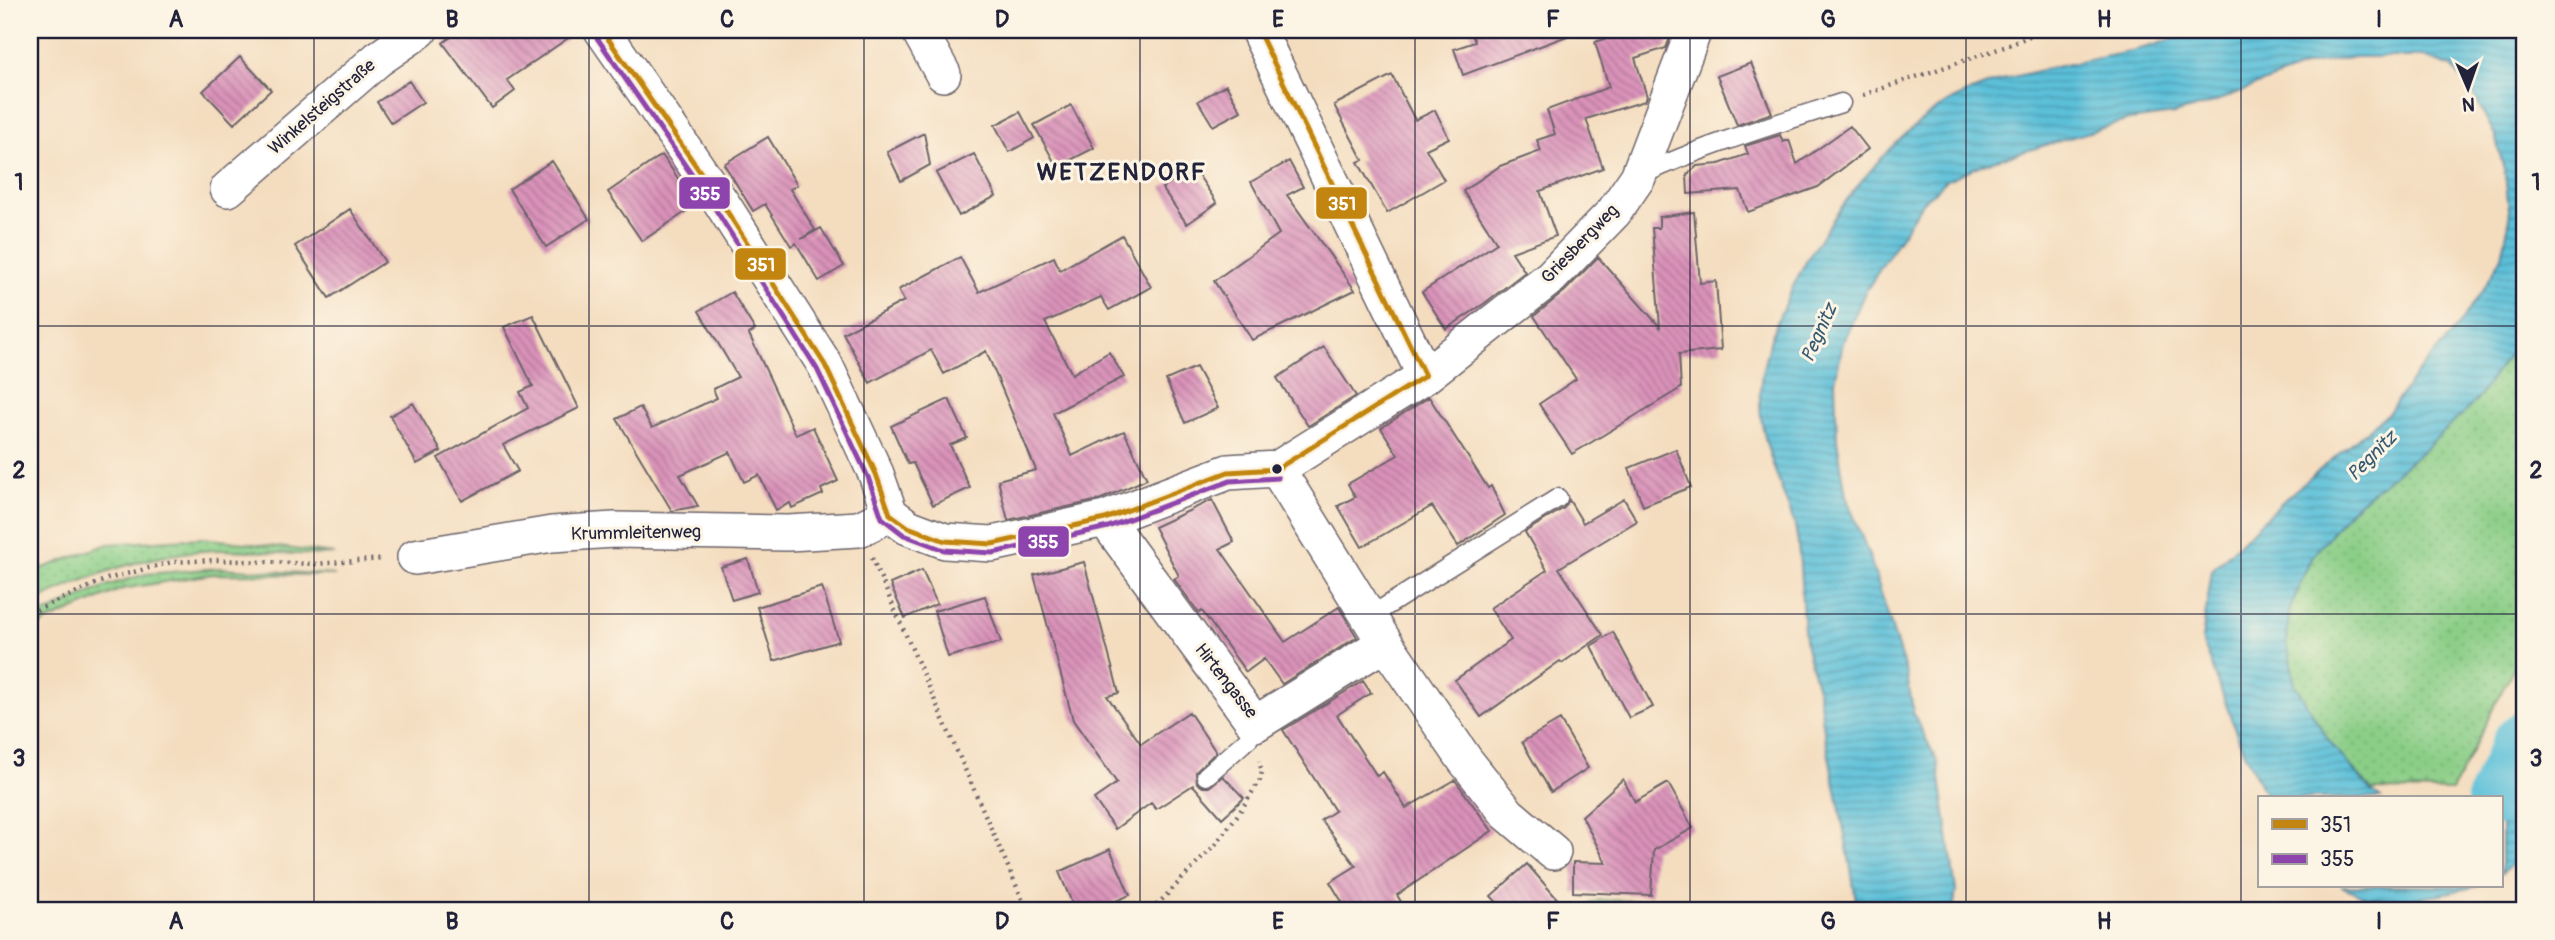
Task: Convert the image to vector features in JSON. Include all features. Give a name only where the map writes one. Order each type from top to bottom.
[{"type":"street","name":"Winkelsteigstraße","points":[[228,189],[378,59],[420,30]]},
{"type":"street","points":[[602,30],[721,202],[825,365],[876,474],[890,514],[908,527],[945,541],[992,544],[1105,519],[1228,472],[1277,469],[1377,630],[1465,760],[1508,814],[1553,852]]},
{"type":"street","points":[[919,30],[943,74]]},
{"type":"street","points":[[1258,30],[1426,376]]},
{"type":"street","name":"Griesbergweg","points":[[1277,469],[1426,376],[1551,277],[1614,212],[1638,177],[1694,30]]},
{"type":"street","name":"Krummleitenweg","points":[[415,557],[552,534],[602,531],[788,533],[859,529],[890,514]]},
{"type":"street","name":"Hirtengasse","points":[[1105,519],[1252,731],[1377,630]]},
{"type":"lane","points":[[1638,177],[1675,159],[1841,103]]},
{"type":"lane","points":[[1377,630],[1558,498]]},
{"type":"lane","points":[[1206,776],[1252,731]]},
{"type":"path","points":[[1841,103],[2007,46],[2043,30]]},
{"type":"path","points":[[859,529],[1027,910]]},
{"type":"path","points":[[30,613],[107,579],[172,562],[216,559],[316,564],[415,557]]},
{"type":"path","points":[[1152,910],[1215,845],[1260,780],[1262,772],[1252,731]]},
{"type":"green space","points":[[2525,327],[2525,645],[2452,791],[2371,790],[2329,741],[2295,685],[2287,643],[2289,611],[2311,558],[2349,511],[2427,447],[2515,346]]},
{"type":"green space","points":[[204,538],[334,554],[215,550],[191,552],[120,567],[30,604],[30,573],[108,544]]},
{"type":"green space","points":[[219,568],[335,575],[213,574],[122,589],[48,621],[30,632],[30,620],[106,586],[146,574]]},
{"type":"green space","points":[[1598,900],[1642,901],[1663,910],[1581,910]]},
{"type":"water","points":[[2195,30],[2515,30],[2525,38],[2525,327],[2515,346],[2475,402],[2427,447],[2349,511],[2311,558],[2289,611],[2287,643],[2295,685],[2329,741],[2370,790],[2378,796],[2266,796],[2242,748],[2202,639],[2212,570],[2286,498],[2389,412],[2417,373],[2452,334],[2487,284],[2502,256],[2510,218],[2505,174],[2495,135],[2474,95],[2452,67],[2424,57],[2355,57],[2311,64],[2206,105],[2174,114],[2129,120],[1983,164],[1947,180],[1922,203],[1864,294],[1843,343],[1835,381],[1837,440],[1846,496],[1870,558],[1907,676],[1914,715],[1938,763],[1956,891],[1953,910],[1857,910],[1818,690],[1806,646],[1796,531],[1770,457],[1761,418],[1760,393],[1766,356],[1779,317],[1823,235],[1850,196],[1909,131],[1939,108],[1999,81],[2164,42]]},
{"type":"water","points":[[2525,735],[2525,838],[2521,856],[2502,873],[2502,796],[2496,796]]},
{"type":"water","points":[[2345,888],[2470,888],[2397,903],[2361,895]]},
{"type":"building","points":[[460,30],[580,30],[507,80],[515,91],[492,108],[443,43]]},
{"type":"building","points":[[1470,30],[1578,32],[1463,75],[1454,49],[1475,42]]},
{"type":"building","points":[[1634,30],[1673,30],[1666,48],[1635,58],[1647,97],[1645,101],[1586,119],[1603,168],[1540,191],[1556,236],[1512,252],[1525,272],[1446,329],[1422,292],[1497,243],[1463,191],[1500,166],[1541,151],[1537,140],[1555,134],[1547,110],[1609,87],[1595,42]]},
{"type":"building","points":[[240,57],[271,90],[234,124],[203,91]]},
{"type":"building","points":[[1751,63],[1772,113],[1737,125],[1717,76]]},
{"type":"building","points":[[1392,75],[1415,120],[1435,110],[1449,138],[1426,149],[1444,180],[1387,213],[1358,162],[1363,160],[1334,105]]},
{"type":"building","points":[[409,81],[423,102],[391,123],[377,102]]},
{"type":"building","points":[[1226,85],[1241,111],[1213,126],[1198,101]]},
{"type":"building","points":[[1071,105],[1094,148],[1057,167],[1034,125]]},
{"type":"building","points":[[1020,112],[1034,138],[1009,152],[995,125]]},
{"type":"building","points":[[1850,126],[1868,149],[1818,187],[1748,212],[1740,190],[1688,194],[1687,175],[1697,166],[1719,164],[1748,154],[1745,146],[1780,135],[1783,142],[1789,140],[1797,164]]},
{"type":"building","points":[[924,133],[930,165],[901,181],[887,152]]},
{"type":"building","points":[[768,137],[797,185],[790,189],[815,230],[801,239],[821,228],[844,266],[819,281],[796,243],[791,246],[765,204],[753,211],[724,164]]},
{"type":"building","points":[[974,154],[996,196],[959,216],[936,173]]},
{"type":"building","points":[[662,155],[696,205],[642,241],[608,192]]},
{"type":"building","points":[[552,161],[589,219],[546,247],[509,189]]},
{"type":"building","points":[[1289,161],[1303,187],[1287,195],[1355,290],[1252,340],[1214,281],[1279,234],[1251,182]]},
{"type":"building","points":[[1193,167],[1217,203],[1187,224],[1162,188]]},
{"type":"building","points":[[350,209],[385,262],[329,298],[295,246]]},
{"type":"building","points":[[1694,212],[1700,283],[1716,281],[1721,350],[1679,354],[1681,388],[1572,454],[1539,404],[1576,379],[1534,316],[1565,291],[1598,257],[1660,327],[1652,228],[1659,228],[1659,217]]},
{"type":"building","points":[[1122,235],[1151,287],[1109,310],[1101,297],[1045,322],[1072,374],[1109,352],[1124,377],[1053,413],[1072,456],[1124,431],[1147,479],[1099,500],[1008,520],[998,480],[1036,470],[986,351],[944,374],[931,350],[870,383],[843,333],[904,301],[898,290],[960,257],[979,292],[1054,257],[1060,270]]},
{"type":"building","points":[[732,292],[755,330],[749,334],[796,435],[813,427],[838,481],[821,489],[823,494],[792,508],[790,503],[776,510],[759,475],[744,482],[730,452],[680,475],[698,506],[672,511],[617,419],[640,407],[652,428],[717,398],[713,389],[738,377],[699,311]]},
{"type":"building","points":[[533,315],[579,408],[503,445],[518,471],[462,501],[438,458],[528,408],[520,392],[533,386],[504,327]]},
{"type":"building","points":[[1324,347],[1356,396],[1308,426],[1277,378]]},
{"type":"building","points":[[1196,367],[1218,408],[1185,423],[1166,380]]},
{"type":"building","points":[[1429,397],[1488,488],[1491,486],[1505,515],[1458,546],[1432,506],[1362,547],[1338,506],[1355,497],[1348,484],[1398,455],[1381,428]]},
{"type":"building","points":[[949,399],[967,438],[950,445],[970,488],[933,505],[913,463],[908,464],[891,426]]},
{"type":"building","points":[[413,403],[441,451],[417,464],[390,416]]},
{"type":"building","points":[[1676,449],[1691,487],[1643,506],[1629,468]]},
{"type":"building","points":[[1624,499],[1637,521],[1559,568],[1603,635],[1562,663],[1560,661],[1481,717],[1455,680],[1511,640],[1490,608],[1547,570],[1525,532],[1564,508],[1569,500],[1583,523]]},
{"type":"building","points":[[1212,500],[1234,542],[1220,549],[1285,642],[1339,607],[1357,637],[1282,684],[1264,659],[1246,672],[1202,611],[1199,613],[1174,579],[1179,576],[1154,527]]},
{"type":"building","points":[[748,559],[758,592],[732,600],[721,567]]},
{"type":"building","points":[[1084,562],[1119,693],[1107,696],[1141,744],[1189,712],[1216,752],[1196,772],[1197,783],[1209,787],[1223,776],[1244,798],[1222,818],[1193,785],[1156,809],[1151,803],[1115,829],[1094,799],[1117,783],[1073,720],[1034,575]]},
{"type":"building","points":[[922,570],[937,604],[905,618],[890,584]]},
{"type":"building","points":[[822,587],[839,641],[774,661],[757,607]]},
{"type":"building","points":[[985,596],[1001,642],[948,657],[934,611]]},
{"type":"building","points":[[1613,632],[1653,707],[1629,718],[1591,646]]},
{"type":"building","points":[[1363,681],[1371,693],[1337,715],[1377,776],[1383,772],[1406,808],[1455,780],[1492,831],[1397,895],[1406,910],[1347,910],[1330,882],[1356,866],[1321,820],[1335,811],[1283,730]]},
{"type":"building","points":[[1560,720],[1588,768],[1551,792],[1522,742]]},
{"type":"building","points":[[1623,779],[1635,802],[1668,783],[1693,828],[1654,850],[1651,895],[1573,892],[1573,862],[1606,863],[1582,816]]},
{"type":"building","points":[[1110,849],[1130,895],[1095,910],[1075,910],[1059,872]]},
{"type":"building","points":[[1527,864],[1567,910],[1504,910],[1491,896]]},
{"type":"waterway","name":"Pegnitz","points":[[2496,796],[2520,743],[2525,739]]},
{"type":"transit line","name":"351","points":[[602,30],[721,202],[825,365],[876,474],[890,514]]},
{"type":"transit line","name":"351","points":[[1258,30],[1425,376]]},
{"type":"transit line","name":"355","points":[[595,35],[714,207],[817,369],[868,477],[882,518],[904,535],[944,550],[993,553],[1108,527],[1230,481],[1278,478]]},
{"type":"transit line","name":"351","points":[[890,514],[908,527],[945,541],[992,544],[1105,519],[1228,472],[1277,469],[1425,376]]},
{"type":"district","name":"WETZENDORF","points":[[1122,172]]}]
